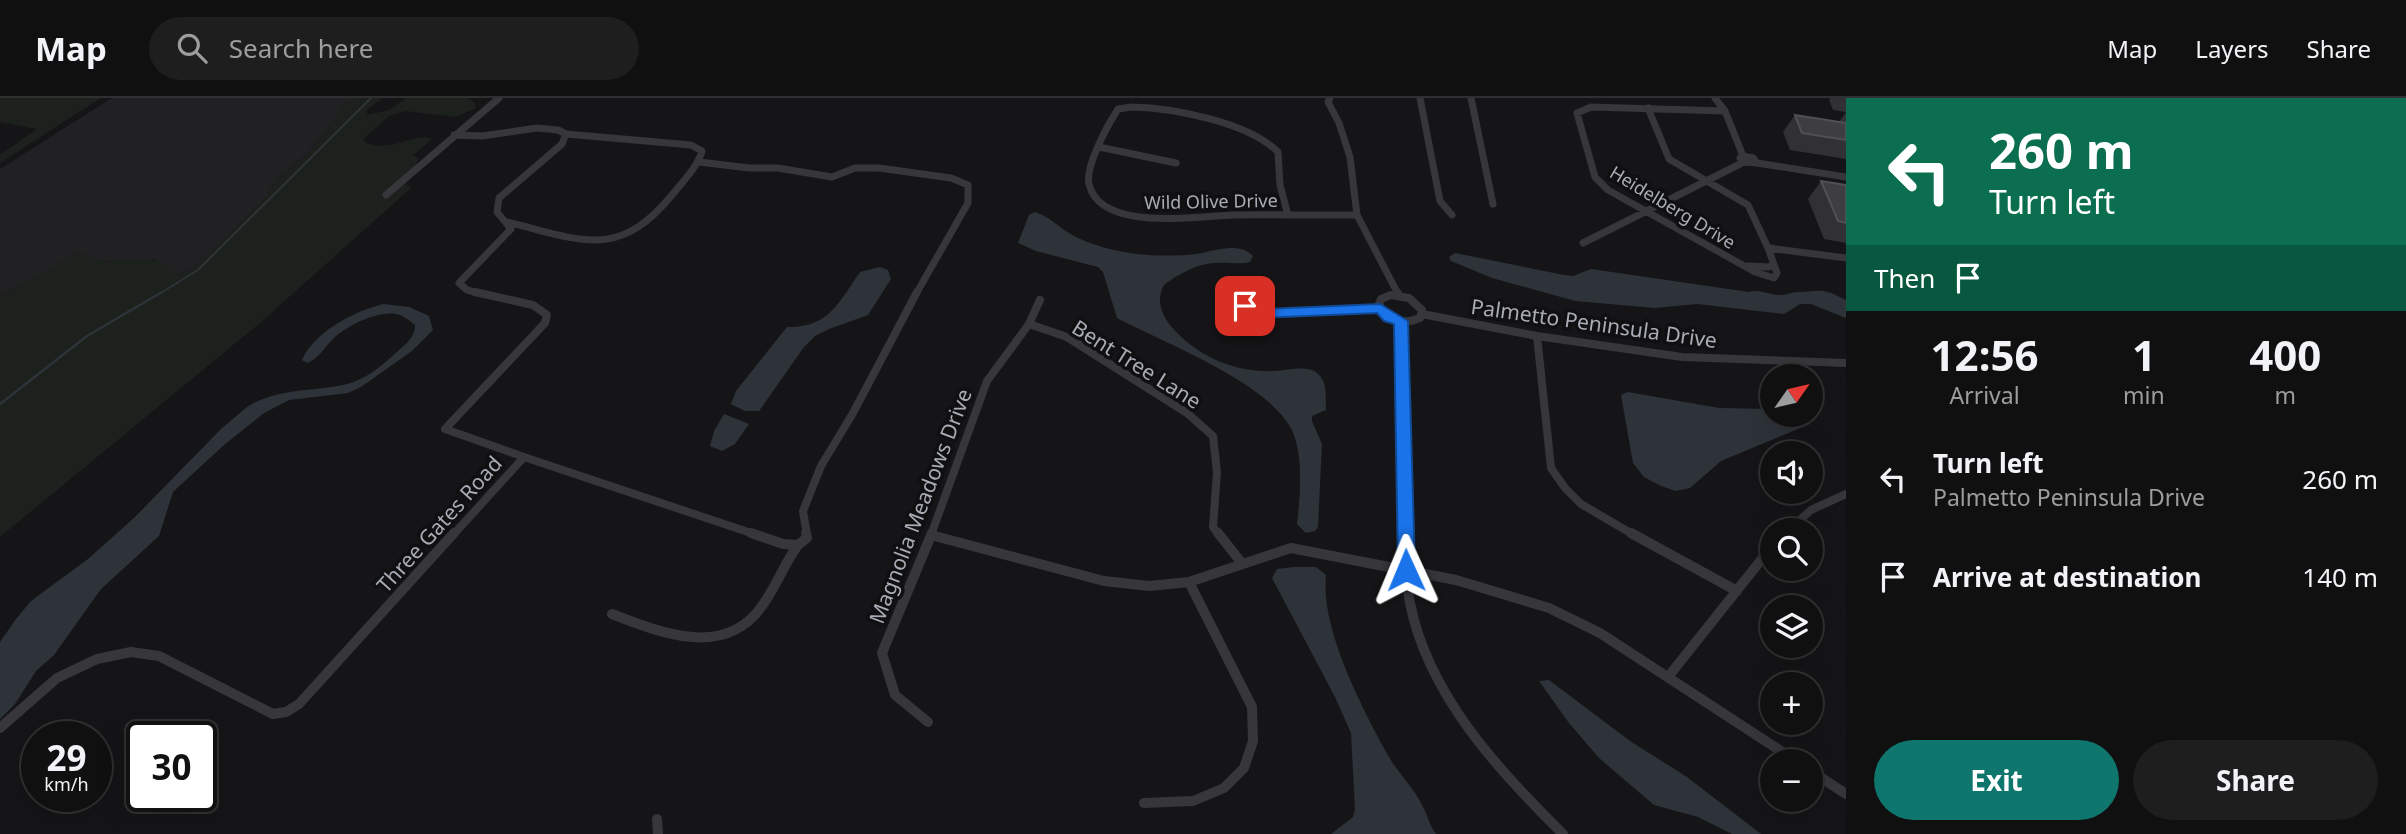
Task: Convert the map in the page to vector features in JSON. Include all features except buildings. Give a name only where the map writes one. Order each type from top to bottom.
[{"type":"street","points":[[386,195],[499,98]]},
{"type":"street","points":[[1330,98],[1328,102],[1339,122],[1350,157],[1357,215],[1399,295]]},
{"type":"street","points":[[1420,98],[1440,201],[1452,215]]},
{"type":"street","points":[[1471,98],[1493,204]]},
{"type":"street","points":[[1715,98],[1725,111],[1744,159]]},
{"type":"street","name":"Wild Olive Drive","points":[[1288,216],[1280,185],[1278,152],[1261,138],[1187,114],[1136,104],[1118,109],[1087,172],[1089,187],[1105,205],[1119,212],[1155,220],[1230,215],[1288,216],[1357,215]]},
{"type":"street","name":"Heidelberg Drive","points":[[1648,108],[1668,159],[1748,205],[1777,273],[1774,278],[1741,265],[1608,190],[1595,177],[1577,113],[1591,107],[1648,108],[1725,111]]},
{"type":"street","points":[[454,135],[480,136],[543,129],[563,131],[566,134],[695,146],[702,154],[699,162],[645,224],[627,236],[602,242],[505,222]]},
{"type":"street","name":"Three Gates Road","points":[[0,728],[57,678],[97,659],[131,652],[159,656],[277,715],[286,712],[303,699],[524,457],[444,429],[547,320],[547,315],[541,309],[467,290],[459,284],[510,232],[511,226],[496,209],[499,198],[562,145],[566,134]]},
{"type":"street","points":[[1099,147],[1176,163]]},
{"type":"street","points":[[1583,243],[1744,159],[1846,177]]},
{"type":"street","points":[[612,614],[680,638],[712,638],[740,629],[756,614],[798,545],[807,538],[803,511],[821,466],[853,413],[937,254],[968,203],[968,185],[951,178],[879,168],[855,168],[836,176],[825,177],[778,169],[750,169],[699,162]]},
{"type":"street","points":[[1768,248],[1846,258]]},
{"type":"street","name":"Heidelberg Drive","points":[[1741,265],[1769,267],[1773,264]]},
{"type":"street","points":[[1260,314],[1380,309],[1389,317],[1401,321],[1415,321],[1422,314],[1415,301],[1399,295],[1381,299],[1380,309]]},
{"type":"street","name":"Magnolia Meadows Drive","points":[[928,722],[895,695],[882,653],[931,535],[988,381],[1029,324],[1040,300]]},
{"type":"street","name":"Palmetto Peninsula Drive","points":[[1422,314],[1537,336],[1682,356],[1846,363]]},
{"type":"street","points":[[1401,321],[1406,570],[1410,608],[1422,643],[1449,698],[1481,746],[1524,797],[1563,834]]},
{"type":"street","name":"Bent Tree Lane","points":[[1029,324],[1067,337],[1187,413],[1213,436],[1217,472],[1213,527],[1241,562]]},
{"type":"street","points":[[1537,336],[1551,468],[1572,499],[1737,591]]},
{"type":"street","points":[[524,457],[783,544],[798,545]]},
{"type":"street","points":[[1802,518],[1811,510],[1846,494]]},
{"type":"street","points":[[931,535],[1104,581],[1149,586],[1189,582],[1241,562],[1291,548],[1456,580],[1549,608],[1600,633],[1778,749]]},
{"type":"street","points":[[1668,677],[1760,562]]},
{"type":"street","points":[[1144,803],[1191,801],[1233,783],[1248,765],[1254,745],[1256,725],[1252,707],[1189,582]]},
{"type":"street","points":[[1823,779],[1846,794]]},
{"type":"street","points":[[657,819],[658,834]]},
{"type":"shaded area","points":[[0,98],[101,98],[0,163],[0,155],[37,129],[0,122]]},
{"type":"shaded area","points":[[112,98],[359,98],[343,105],[307,154],[279,176],[263,200],[191,270],[176,275],[155,259],[138,262],[98,261],[27,281],[0,296],[0,169]]},
{"type":"shaded area","points":[[359,98],[382,98],[366,111],[368,115],[389,110],[406,98],[467,98],[475,103],[476,108],[456,117],[405,111],[389,116],[363,139],[366,143],[385,146],[418,138],[432,139],[413,155],[419,159],[397,184],[409,185],[411,188],[260,323],[0,537],[0,296],[76,253],[102,261],[159,261],[176,275],[191,270],[263,200],[279,176],[307,154],[343,104]]},
{"type":"shaded area","points":[[1035,212],[1076,237],[1105,248],[1150,255],[1182,255],[1234,248],[1247,251],[1253,256],[1250,262],[1209,264],[1181,274],[1164,285],[1160,296],[1162,311],[1167,321],[1192,346],[1218,361],[1261,371],[1310,370],[1322,379],[1326,410],[1312,416],[1322,444],[1318,527],[1315,531],[1306,533],[1297,524],[1299,459],[1295,438],[1285,419],[1267,401],[1218,368],[1117,318],[1103,272],[1098,267],[1036,251],[1018,243],[1029,215]]},
{"type":"shaded area","points":[[1455,253],[1573,276],[1591,269],[1777,295],[1822,291],[1846,300],[1846,318],[1811,304],[1800,304],[1784,314],[1697,304],[1655,308],[1575,301],[1492,278],[1451,261],[1449,257]]},
{"type":"shaded area","points":[[880,267],[888,270],[891,279],[868,315],[815,336],[804,347],[759,411],[745,411],[731,404],[736,391],[787,327],[813,323],[823,318],[839,303],[860,272]]},
{"type":"shaded area","points":[[384,304],[409,307],[429,316],[433,330],[412,351],[361,387],[348,393],[289,400],[264,413],[224,445],[173,492],[159,536],[101,589],[54,655],[36,671],[15,704],[0,719],[0,642],[31,601],[88,559],[135,517],[221,429],[247,407],[282,394],[351,383],[386,362],[414,333],[415,325],[399,315],[380,315],[355,324],[335,337],[312,361],[307,363],[302,360],[316,340],[337,324],[361,311]]},
{"type":"shaded area","points":[[1628,392],[1719,408],[1760,409],[1760,427],[1803,427],[1769,441],[1760,441],[1760,445],[1721,461],[1690,488],[1676,491],[1644,477],[1633,463],[1621,395]]},
{"type":"shaded area","points":[[724,414],[749,424],[735,444],[722,451],[710,446],[714,431]]},
{"type":"shaded area","points":[[1316,567],[1326,575],[1329,618],[1344,666],[1386,752],[1418,798],[1436,834],[1331,834],[1353,817],[1355,809],[1351,733],[1272,578],[1277,569]]},
{"type":"shaded area","points":[[1549,680],[1630,741],[1687,777],[1761,834],[1732,834],[1698,817],[1654,805],[1599,758],[1569,723],[1539,681]]},
{"type":"waterway","points":[[159,294],[198,270],[371,98]]},
{"type":"waterway","points":[[0,404],[87,336],[162,292]]},
{"type":"route","points":[[1245,306],[1254,308],[1260,314],[1302,310],[1380,309],[1389,317],[1401,321],[1406,570]]}]
